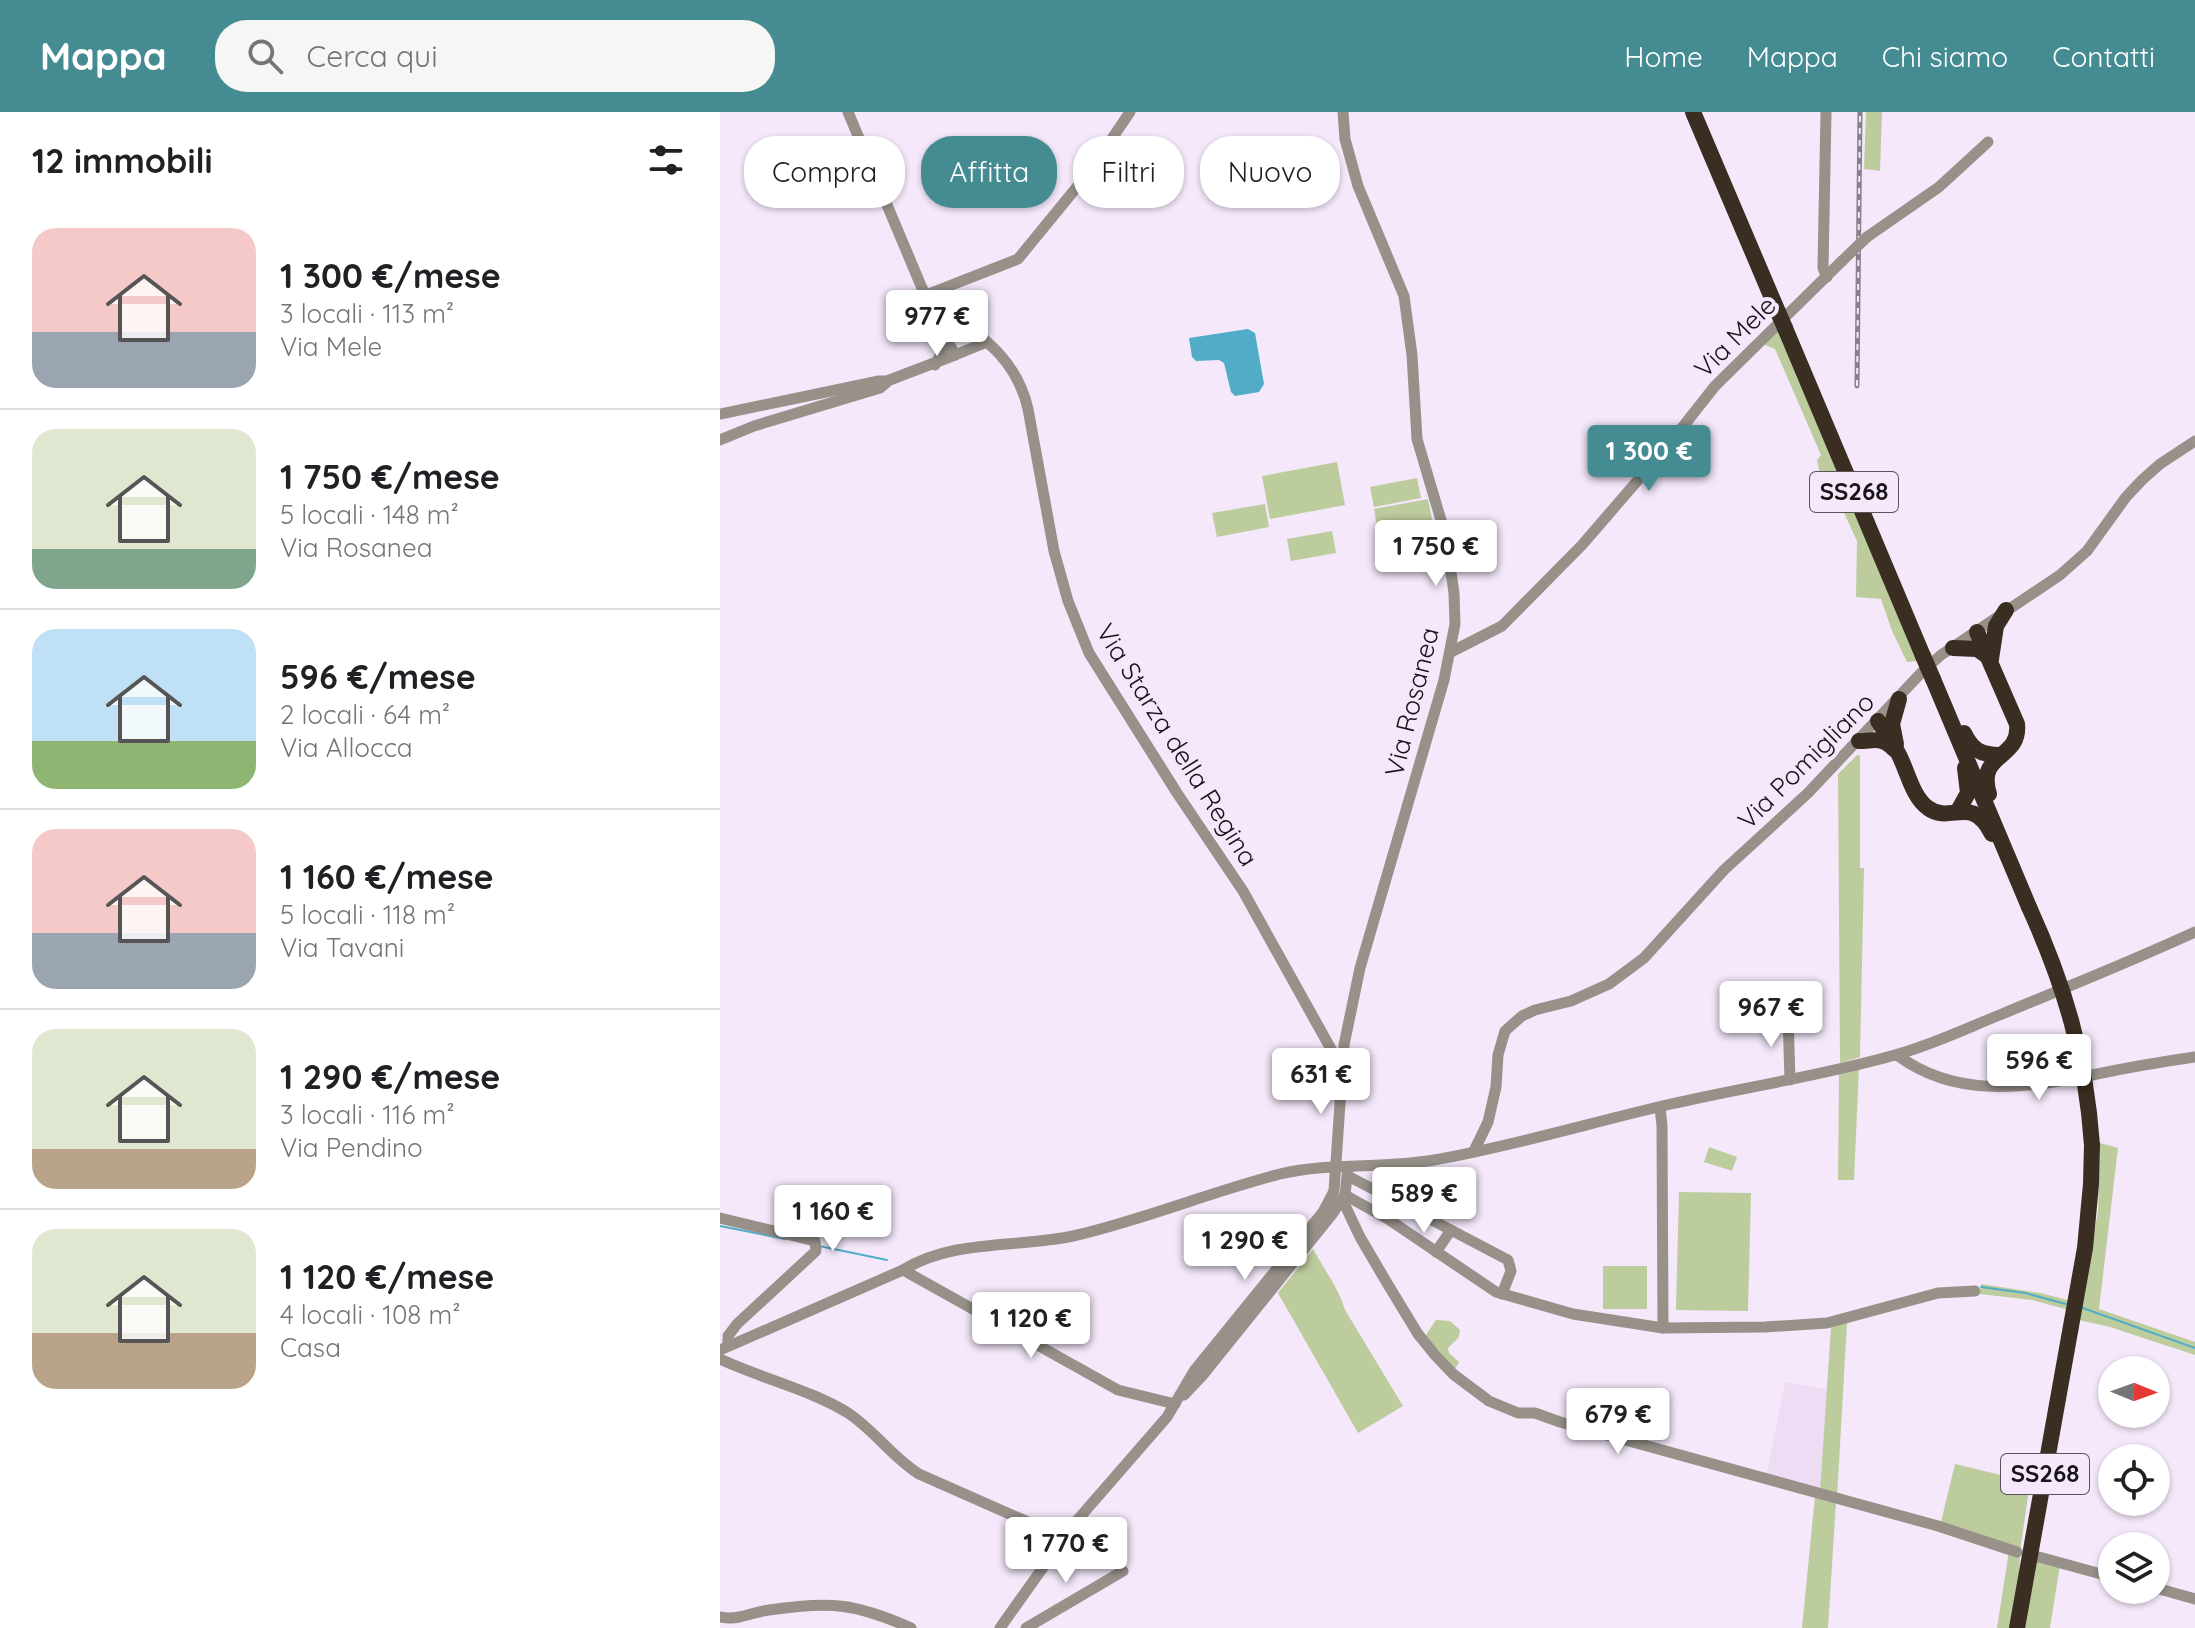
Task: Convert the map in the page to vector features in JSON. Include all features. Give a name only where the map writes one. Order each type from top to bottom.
[{"type":"highway","name":"SS268","points":[[1693,112],[2014,869],[2058,975],[2073,1023],[2087,1096],[2092,1145],[2089,1216],[2017,1628]]},
{"type":"highway","points":[[1991,659],[1996,626],[2006,610]]},
{"type":"highway","points":[[1977,632],[2017,724],[2018,733],[2010,750],[1988,767],[1985,782],[2003,845]]},
{"type":"highway","points":[[1953,648],[1977,649],[1991,659]]},
{"type":"highway","points":[[1940,696],[1970,745],[1983,754],[2000,755]]},
{"type":"highway","points":[[1898,753],[1892,724],[1899,699]]},
{"type":"highway","points":[[1878,721],[1926,808],[1935,813],[1958,811],[1981,817],[2014,869]]},
{"type":"highway","points":[[1954,728],[1969,786],[1966,800],[1958,811]]},
{"type":"highway","points":[[1859,741],[1886,741],[1898,753]]},
{"type":"street","name":"Via Starza della Regina","points":[[848,112],[955,355]]},
{"type":"street","points":[[926,295],[1018,259],[1090,171],[1130,112]]},
{"type":"street","name":"Via Rosanea","points":[[1343,112],[1345,139],[1355,176],[1404,296],[1412,355],[1417,439],[1446,537],[1455,624],[1451,652],[1360,968],[1341,1067],[1344,1170]]},
{"type":"street","points":[[1826,112],[1823,268],[1827,277]]},
{"type":"street","name":"Via Mele","points":[[1451,652],[1502,626],[1582,545],[1715,386],[1867,237],[1939,187],[1988,142]]},
{"type":"street","name":"Via Starza della Regina","points":[[926,295],[1004,357],[1023,386],[1054,551],[1068,601],[1089,653],[1250,903],[1341,1067]]},
{"type":"street","points":[[935,365],[954,329],[974,333]]},
{"type":"street","points":[[720,414],[887,381],[935,365],[987,342]]},
{"type":"street","points":[[720,440],[754,426],[880,388],[887,381]]},
{"type":"street","name":"Via Pomigliano","points":[[1474,1151],[1488,1122],[1496,1087],[1500,1042],[1514,1023],[1535,1010],[1587,995],[1609,984],[1644,958],[1724,870],[1770,830],[1935,661],[2075,562],[2142,480],[2195,441]]},
{"type":"street","points":[[728,1345],[903,1270],[916,1261],[952,1249],[1033,1243],[1075,1235],[1282,1174],[1322,1167],[1344,1170],[1393,1166],[1474,1151],[1897,1055],[2195,932]]},
{"type":"street","points":[[1788,1016],[1790,1080]]},
{"type":"street","points":[[1897,1055],[1913,1068],[1945,1080],[1975,1087],[2009,1089],[2195,1057]]},
{"type":"street","points":[[1660,1107],[1663,1328]]},
{"type":"street","name":"Via Pomigliano","points":[[1488,1122],[1494,1147]]},
{"type":"street","points":[[1344,1170],[1344,1197],[1360,1237],[1418,1334],[1453,1374],[1489,1401],[1518,1413],[1535,1413],[1938,1526],[2017,1552]]},
{"type":"street","points":[[1344,1170],[1508,1260],[1511,1271],[1502,1294]]},
{"type":"street","points":[[1175,1404],[1194,1371],[1323,1212],[1344,1170]]},
{"type":"street","points":[[1344,1197],[1388,1219],[1502,1294],[1573,1314],[1663,1328],[1827,1323],[1938,1293],[1975,1291]]},
{"type":"street","points":[[1000,1628],[1064,1538],[1202,1376],[1344,1197]]},
{"type":"street","points":[[720,1218],[815,1241],[816,1251],[728,1336],[728,1345],[747,1370]]},
{"type":"street","points":[[1436,1252],[1451,1230]]},
{"type":"street","points":[[903,1270],[1118,1390],[1175,1404]]},
{"type":"street","points":[[720,1359],[850,1414],[899,1460],[919,1474],[1064,1538]]},
{"type":"street","points":[[2039,1557],[2098,1573]]},
{"type":"street","points":[[1026,1628],[1123,1571]]},
{"type":"street","points":[[2170,1592],[2195,1599]]},
{"type":"street","points":[[720,1617],[735,1619],[767,1610],[849,1605],[911,1628]]},
{"type":"shaded area","points":[[1785,1382],[1827,1389],[1820,1492],[1766,1477]]},
{"type":"green space","points":[[1866,112],[1882,112],[1880,171],[1864,169]]},
{"type":"green space","points":[[1777,329],[1840,476],[1820,475],[1817,460],[1821,455],[1775,349],[1765,345],[1766,338]]},
{"type":"green space","points":[[1337,462],[1345,505],[1270,519],[1262,476]]},
{"type":"green space","points":[[1417,478],[1421,498],[1374,507],[1370,487]]},
{"type":"green space","points":[[1834,481],[1844,484],[1918,661],[1907,662],[1881,599],[1856,597],[1857,541],[1833,489]]},
{"type":"green space","points":[[1428,499],[1434,530],[1379,540],[1374,509]]},
{"type":"green space","points":[[1265,504],[1269,527],[1217,537],[1212,513]]},
{"type":"green space","points":[[1332,531],[1336,553],[1291,561],[1287,539]]},
{"type":"green space","points":[[1857,755],[1860,756],[1860,868],[1864,868],[1860,1057],[1840,1063],[1838,774]]},
{"type":"green space","points":[[1859,1068],[1854,1180],[1838,1180],[1839,1073]]},
{"type":"green space","points":[[2100,1143],[2118,1148],[2099,1309],[2195,1342],[2195,1355],[2079,1320],[2080,1313],[2032,1300],[1980,1294],[1981,1284],[2041,1293],[2082,1304],[2098,1211]]},
{"type":"green space","points":[[1709,1147],[1737,1157],[1732,1171],[1704,1162]]},
{"type":"green space","points":[[1679,1192],[1751,1193],[1748,1311],[1676,1310]]},
{"type":"green space","points":[[1313,1249],[1345,1310],[1403,1406],[1358,1433],[1278,1293]]},
{"type":"green space","points":[[1603,1266],[1647,1266],[1647,1309],[1603,1309]]},
{"type":"green space","points":[[1436,1320],[1450,1321],[1460,1330],[1459,1337],[1448,1348],[1459,1362],[1454,1371],[1424,1338]]},
{"type":"green space","points":[[1847,1323],[1837,1497],[1820,1492],[1831,1327]]},
{"type":"green space","points":[[1955,1464],[2001,1475],[2000,1480],[2005,1481],[2006,1477],[2030,1483],[2020,1551],[1940,1526]]},
{"type":"green space","points":[[1815,1496],[1836,1502],[1828,1628],[1802,1628]]},
{"type":"green space","points":[[2009,1551],[2020,1554],[2019,1577],[2011,1628],[1997,1628]]},
{"type":"green space","points":[[2036,1558],[2060,1565],[2050,1628],[2024,1628]]},
{"type":"water","points":[[1248,329],[1255,333],[1264,384],[1259,392],[1235,396],[1231,392],[1224,363],[1219,360],[1196,361],[1192,357],[1189,338]]},
{"type":"waterway","points":[[720,1226],[785,1239]]},
{"type":"waterway","points":[[819,1246],[887,1260]]},
{"type":"waterway","points":[[1981,1287],[2025,1293],[2066,1304]]},
{"type":"waterway","points":[[2080,1307],[2195,1348]]},
{"type":"railway","points":[[1857,386],[1860,112]]}]
